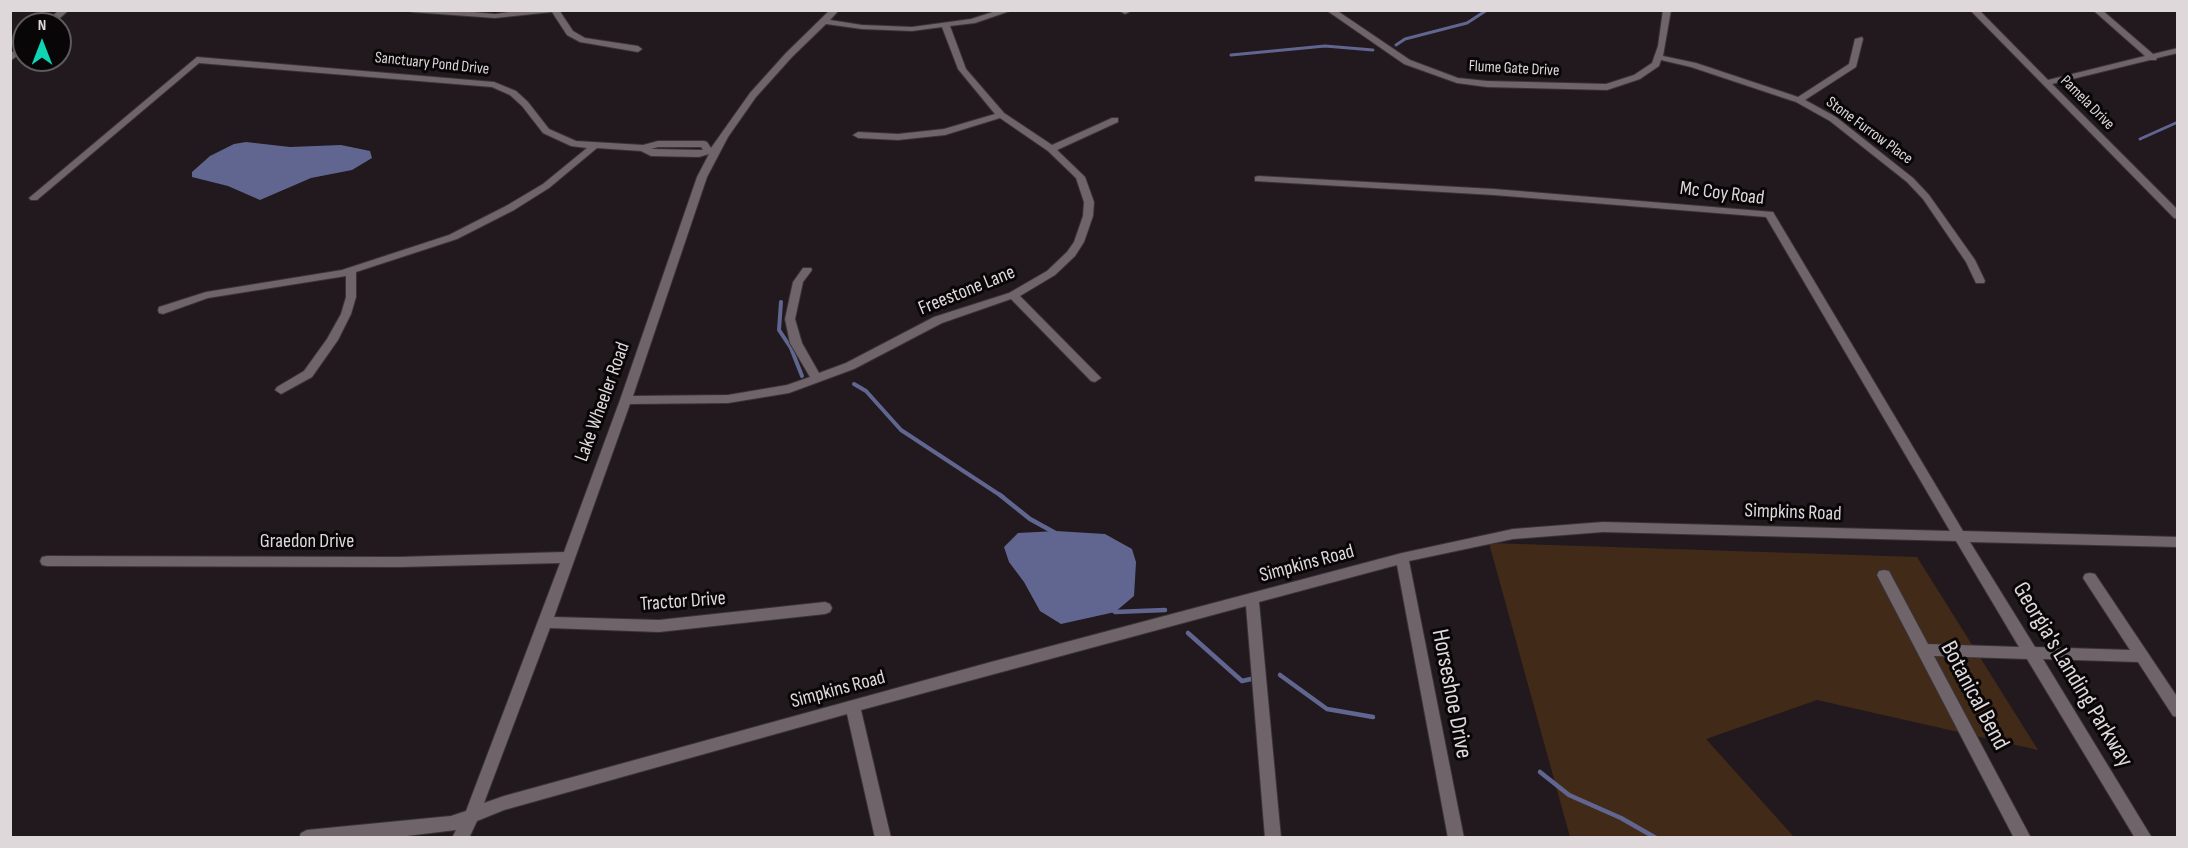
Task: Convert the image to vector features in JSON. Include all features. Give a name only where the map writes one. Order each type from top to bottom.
[{"type":"street","points":[[412,10],[495,16],[550,10]]},
{"type":"street","points":[[555,10],[570,33],[583,40],[638,49]]},
{"type":"street","name":"Lake Wheeler Road","points":[[460,837],[472,815],[545,622],[626,400],[712,150],[753,95],[835,10]]},
{"type":"street","points":[[823,21],[886,29],[945,26],[1009,10]]},
{"type":"street","name":"Flume Gate Drive","points":[[1330,10],[1407,62],[1457,80],[1487,84],[1607,87],[1637,77],[1656,64],[1658,57]]},
{"type":"street","points":[[1658,57],[1668,10]]},
{"type":"street","name":"Pamela Drive","points":[[1974,10],[2178,216]]},
{"type":"street","points":[[2097,10],[2153,58]]},
{"type":"street","name":"Freestone Lane","points":[[626,400],[751,397],[789,389],[817,379],[938,320],[1013,295],[1063,263],[1079,242],[1085,227],[1089,202],[1080,177],[1050,149],[1001,115],[962,69],[945,26]]},
{"type":"street","points":[[1800,100],[1853,65],[1859,39]]},
{"type":"street","points":[[2046,83],[2178,50]]},
{"type":"street","name":"Stone Furrow Place","points":[[1658,57],[1693,65],[1800,100],[1833,119],[1910,180],[1926,197],[1971,262],[1980,281]]},
{"type":"street","name":"Sanctuary Pond Drive","points":[[34,198],[197,60],[494,85],[513,93],[553,135],[574,144],[593,147],[643,148],[651,153],[699,154],[712,150]]},
{"type":"street","points":[[858,135],[898,138],[927,135],[945,132],[1001,115]]},
{"type":"street","points":[[1050,149],[1114,120]]},
{"type":"street","points":[[163,310],[206,295],[351,270],[453,237],[510,208],[546,186],[593,147]]},
{"type":"street","name":"Mc Coy Road","points":[[1258,179],[1494,192],[1769,214],[1960,537]]},
{"type":"street","points":[[281,390],[308,374],[332,340],[346,314],[351,297],[351,270]]},
{"type":"street","points":[[807,270],[798,282],[790,319],[796,343],[817,379]]},
{"type":"street","points":[[1013,295],[1095,378]]},
{"type":"street","name":"Simpkins Road","points":[[307,837],[419,829],[451,824],[515,800],[853,706],[1402,558],[1513,534],[1603,527],[2178,542]]},
{"type":"street","name":"Georgia's Landing Parkway","points":[[1960,537],[2144,837]]},
{"type":"street","name":"Graedon Drive","points":[[47,561],[399,562],[568,557]]},
{"type":"street","name":"Horseshoe Drive","points":[[1402,558],[1456,837]]},
{"type":"street","name":"Botanical Bend","points":[[1884,575],[2023,837]]},
{"type":"street","points":[[2090,578],[2178,711]]},
{"type":"street","points":[[1252,600],[1273,837]]},
{"type":"street","name":"Tractor Drive","points":[[545,622],[659,626],[825,608]]},
{"type":"street","points":[[1924,650],[2140,656]]},
{"type":"street","points":[[853,706],[882,837]]},
{"type":"shaded area","points":[[1489,543],[1917,557],[2038,750],[1817,700],[1706,739],[1794,837],[1570,837]]},
{"type":"water","points":[[246,142],[290,147],[341,145],[370,151],[372,158],[352,170],[311,178],[260,200],[228,186],[192,177],[192,172],[210,156],[234,144]]},
{"type":"water","points":[[1056,531],[1105,534],[1132,549],[1136,562],[1134,596],[1115,612],[1061,624],[1040,611],[1024,582],[1009,562],[1004,547],[1018,533]]},
{"type":"waterway","points":[[1396,45],[1405,39],[1467,23],[1487,10]]},
{"type":"waterway","points":[[1231,55],[1325,46],[1373,50]]},
{"type":"waterway","points":[[2140,139],[2178,122]]},
{"type":"waterway","points":[[781,302],[779,330],[791,348],[802,376]]},
{"type":"waterway","points":[[854,384],[866,391],[901,430],[1000,495]]},
{"type":"waterway","points":[[1000,495],[1030,519],[1059,535]]},
{"type":"waterway","points":[[1112,609],[1115,612],[1165,610]]},
{"type":"waterway","points":[[1188,633],[1242,681],[1251,679]]},
{"type":"waterway","points":[[1280,675],[1327,709],[1373,717]]},
{"type":"waterway","points":[[1540,772],[1569,795],[1621,818],[1656,838]]}]
